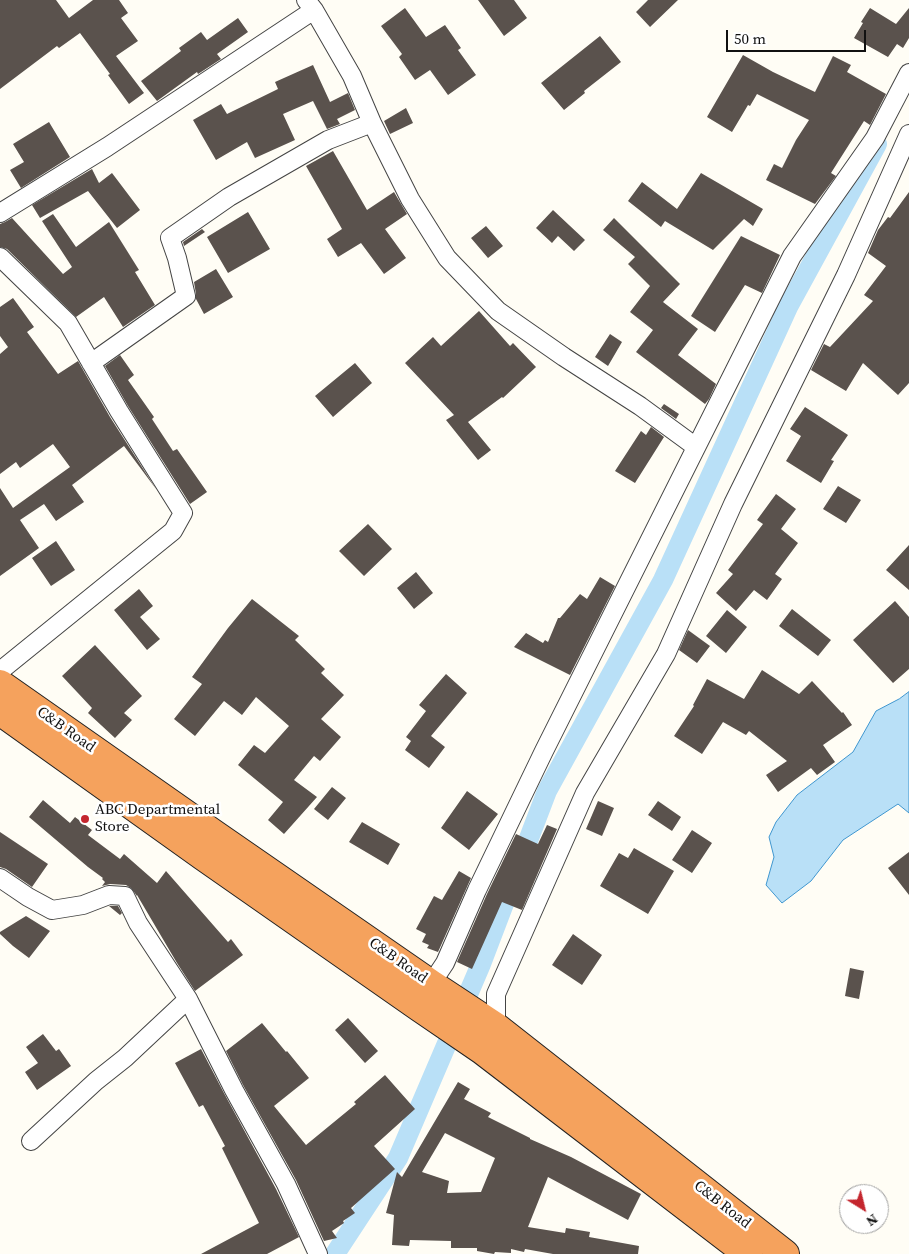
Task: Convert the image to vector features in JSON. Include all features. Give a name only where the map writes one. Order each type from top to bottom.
[{"type":"highway","name":"C&B Road","points":[[0,684],[425,996],[482,1050],[748,1254]]},
{"type":"highway","name":"C&B Road","points":[[0,711],[203,856],[425,996],[496,1027],[785,1254]]},
{"type":"street","points":[[0,213],[106,148],[310,5],[352,76],[372,123],[410,199],[447,258],[498,311],[564,357],[640,406],[696,447]]},
{"type":"street","points":[[425,996],[445,963],[477,890],[544,751],[792,256],[875,138],[909,73]]},
{"type":"street","points":[[91,363],[186,296],[170,238],[229,197],[328,140],[372,123]]},
{"type":"street","points":[[496,1027],[496,994],[585,793],[666,654],[733,504],[846,274],[909,134]]},
{"type":"street","points":[[0,257],[68,323],[119,411],[183,514],[173,532],[0,671]]},
{"type":"street","points":[[0,878],[28,897],[52,910],[83,905],[109,895],[125,896],[138,923],[188,999],[234,1090],[286,1184],[318,1254]]},
{"type":"street","points":[[31,1141],[188,999]]},
{"type":"water","points":[[909,692],[909,813],[898,804],[843,840],[811,881],[782,903],[766,885],[774,857],[769,837],[776,822],[797,795],[853,752],[876,711]]},
{"type":"building","points":[[0,0],[56,0],[69,18],[93,0],[119,0],[128,13],[121,18],[138,41],[116,56],[144,93],[129,104],[80,33],[59,48],[57,46],[0,89]]},
{"type":"building","points":[[478,0],[514,0],[527,18],[504,36]]},
{"type":"building","points":[[648,0],[678,0],[650,27],[636,12]]},
{"type":"building","points":[[405,8],[426,37],[445,25],[461,48],[458,50],[476,75],[448,95],[430,70],[415,80],[399,57],[402,54],[381,26]]},
{"type":"building","points":[[870,8],[896,24],[909,8],[909,38],[903,48],[897,44],[888,57],[854,38]]},
{"type":"building","points":[[238,18],[248,32],[217,54],[221,59],[198,74],[197,72],[157,101],[141,81],[181,51],[179,48],[201,32],[207,40]]},
{"type":"building","points":[[600,36],[621,62],[584,91],[585,93],[564,110],[541,83]]},
{"type":"building","points":[[743,55],[815,92],[833,56],[851,65],[847,72],[886,94],[870,125],[864,121],[831,173],[836,176],[815,204],[766,180],[774,164],[782,168],[796,140],[809,120],[757,94],[732,132],[707,117]]},
{"type":"building","points":[[313,65],[330,102],[348,93],[355,110],[337,119],[340,124],[327,129],[313,101],[283,114],[295,140],[255,158],[247,142],[216,160],[193,120],[221,104],[227,114],[278,89],[275,82]]},
{"type":"building","points":[[406,108],[413,123],[390,134],[384,121]]},
{"type":"building","points":[[49,122],[70,157],[21,188],[10,170],[24,162],[13,144]]},
{"type":"building","points":[[333,151],[367,210],[394,192],[407,214],[385,229],[406,258],[384,274],[361,243],[338,257],[327,239],[342,229],[306,166]]},
{"type":"building","points":[[92,169],[99,183],[112,173],[140,210],[117,228],[88,191],[40,218],[32,205]]},
{"type":"building","points":[[701,173],[763,209],[753,226],[744,219],[713,250],[665,221],[661,227],[628,201],[642,182],[677,209]]},
{"type":"building","points":[[909,192],[909,383],[898,395],[863,363],[846,391],[811,370],[824,344],[830,347],[873,301],[864,295],[886,266],[868,253],[878,230],[888,217],[890,218]]},
{"type":"building","points":[[553,210],[585,240],[574,251],[558,236],[552,243],[536,228]]},
{"type":"building","points":[[248,212],[270,249],[228,273],[207,237]]},
{"type":"building","points":[[53,214],[76,247],[109,222],[139,270],[135,272],[155,305],[123,327],[104,297],[76,317],[7,249],[0,247],[0,224],[12,218],[63,274],[72,267],[42,221]]},
{"type":"building","points":[[614,218],[680,284],[663,302],[698,329],[678,355],[716,384],[705,404],[636,352],[653,330],[630,312],[650,286],[628,264],[635,257],[603,230]]},
{"type":"building","points":[[486,226],[503,246],[488,258],[471,238]]},
{"type":"building","points":[[202,229],[205,232],[184,246],[183,242]]},
{"type":"building","points":[[741,236],[780,255],[762,293],[745,285],[715,332],[691,316]]},
{"type":"building","points":[[216,269],[233,297],[204,314],[196,299],[194,282]]},
{"type":"building","points":[[13,298],[34,327],[27,332],[58,374],[78,361],[110,417],[156,489],[124,446],[72,485],[84,502],[56,521],[44,504],[20,520],[39,548],[0,576],[0,488],[13,508],[70,467],[53,444],[20,468],[16,462],[0,474],[0,354],[8,347],[0,336],[0,307]]},
{"type":"building","points":[[479,311],[510,346],[513,343],[536,367],[503,398],[468,422],[491,450],[478,460],[446,420],[454,415],[405,363],[433,337],[441,346]]},
{"type":"building","points":[[610,334],[622,342],[608,366],[595,357]]},
{"type":"building","points":[[120,355],[134,375],[128,380],[154,417],[152,419],[173,451],[177,449],[207,492],[190,504],[105,366]]},
{"type":"building","points":[[355,363],[372,383],[333,417],[315,396]]},
{"type":"building","points":[[664,404],[679,414],[676,419],[661,408]]},
{"type":"building","points":[[805,407],[848,435],[831,460],[834,461],[821,483],[786,461],[801,436],[790,429]]},
{"type":"building","points":[[651,427],[664,437],[635,483],[615,471],[641,431],[646,435]]},
{"type":"building","points":[[838,486],[861,500],[846,523],[823,509]]},
{"type":"building","points":[[776,494],[796,509],[781,529],[798,543],[775,574],[782,579],[767,600],[754,590],[736,611],[716,593],[733,574],[728,570],[763,524],[757,520]]},
{"type":"building","points":[[368,524],[392,549],[364,576],[339,551]]},
{"type":"building","points":[[56,541],[75,570],[51,586],[32,558]]},
{"type":"building","points":[[909,545],[909,590],[886,570]]},
{"type":"building","points":[[416,572],[433,593],[414,609],[397,588]]},
{"type":"building","points":[[600,577],[615,586],[570,675],[514,647],[526,633],[543,643],[545,640],[548,642],[558,618],[580,594],[587,599]]},
{"type":"building","points":[[139,589],[153,606],[140,617],[160,639],[147,650],[114,610]]},
{"type":"building","points":[[252,599],[299,636],[295,640],[325,669],[321,673],[344,695],[321,719],[341,737],[320,761],[314,756],[294,780],[317,797],[284,834],[268,820],[283,802],[238,765],[254,745],[265,753],[289,726],[256,697],[242,715],[224,701],[195,736],[174,719],[202,684],[192,677]]},
{"type":"building","points":[[895,601],[909,617],[909,669],[893,683],[853,640]]},
{"type":"building","points":[[792,609],[831,640],[818,656],[779,626]]},
{"type":"building","points":[[727,610],[747,627],[726,653],[706,636]]},
{"type":"building","points":[[688,630],[710,646],[697,663],[679,650]]},
{"type":"building","points":[[95,645],[142,696],[124,713],[132,720],[115,738],[88,713],[92,708],[62,676]]},
{"type":"building","points":[[762,670],[799,694],[812,681],[843,712],[852,725],[823,745],[835,762],[817,775],[811,768],[778,792],[766,775],[787,761],[749,731],[746,735],[723,722],[702,754],[674,736],[694,706],[707,679],[744,699]]},
{"type":"building","points":[[446,674],[467,693],[431,736],[445,747],[429,768],[405,750],[411,741],[406,737],[426,711],[419,705]]},
{"type":"building","points":[[332,787],[346,798],[328,820],[314,809]]},
{"type":"building","points":[[467,791],[498,814],[469,850],[441,828]]},
{"type":"building","points":[[43,800],[70,823],[75,817],[92,830],[88,835],[120,859],[124,854],[157,883],[166,871],[228,942],[231,939],[243,955],[195,991],[131,888],[126,885],[110,884],[102,886],[105,882],[103,878],[29,817]]},
{"type":"building","points":[[598,801],[614,808],[602,836],[586,829]]},
{"type":"building","points":[[658,801],[681,817],[672,831],[648,815]]},
{"type":"building","points":[[362,822],[400,844],[388,865],[349,842]]},
{"type":"building","points":[[547,825],[557,829],[522,910],[502,902],[472,969],[457,962],[516,834],[538,844]]},
{"type":"building","points":[[692,830],[712,843],[692,873],[672,860]]},
{"type":"building","points":[[0,832],[48,864],[32,887],[0,867]]},
{"type":"building","points":[[634,848],[674,871],[648,914],[600,886],[619,853],[628,858]]},
{"type":"building","points":[[909,852],[909,895],[888,868]]},
{"type":"building","points":[[459,871],[471,878],[438,952],[427,948],[429,945],[422,942],[426,934],[416,929],[434,896],[442,900]]},
{"type":"building","points":[[109,906],[118,906],[122,913],[120,915]]},
{"type":"building","points":[[26,916],[50,931],[29,958],[0,934],[0,932]]},
{"type":"building","points":[[573,934],[602,955],[582,985],[552,965]]},
{"type":"building","points":[[850,968],[864,971],[859,999],[845,996]]},
{"type":"building","points":[[348,1018],[378,1051],[365,1063],[335,1030]]},
{"type":"building","points":[[262,1023],[309,1078],[274,1106],[306,1145],[356,1104],[354,1102],[385,1075],[415,1109],[374,1146],[395,1169],[351,1208],[355,1213],[332,1231],[337,1238],[324,1241],[296,1180],[226,1051]]},
{"type":"building","points":[[43,1034],[56,1051],[59,1049],[71,1066],[37,1090],[25,1072],[38,1063],[26,1047]]},
{"type":"building","points":[[201,1049],[276,1189],[299,1237],[267,1254],[201,1254],[259,1223],[222,1148],[225,1146],[203,1105],[199,1107],[175,1063]]},
{"type":"building","points":[[458,1082],[470,1089],[464,1099],[491,1113],[488,1117],[530,1139],[571,1157],[641,1194],[628,1220],[548,1177],[528,1227],[565,1233],[566,1228],[590,1232],[589,1237],[639,1246],[638,1254],[553,1254],[525,1249],[524,1252],[511,1249],[511,1253],[495,1252],[494,1254],[477,1251],[477,1248],[451,1248],[451,1241],[410,1240],[409,1246],[392,1245],[394,1215],[386,1213],[397,1172],[402,1177]],"holes":[[[445,1133],[495,1158],[481,1192],[447,1193],[449,1181],[422,1172]]]},
{"type":"waterway","points":[[335,1254],[398,1158],[481,964],[547,791],[663,580],[788,307],[877,144]]},
{"type":"place","name":"ABC Departmental Store","points":[[85,819]]}]
